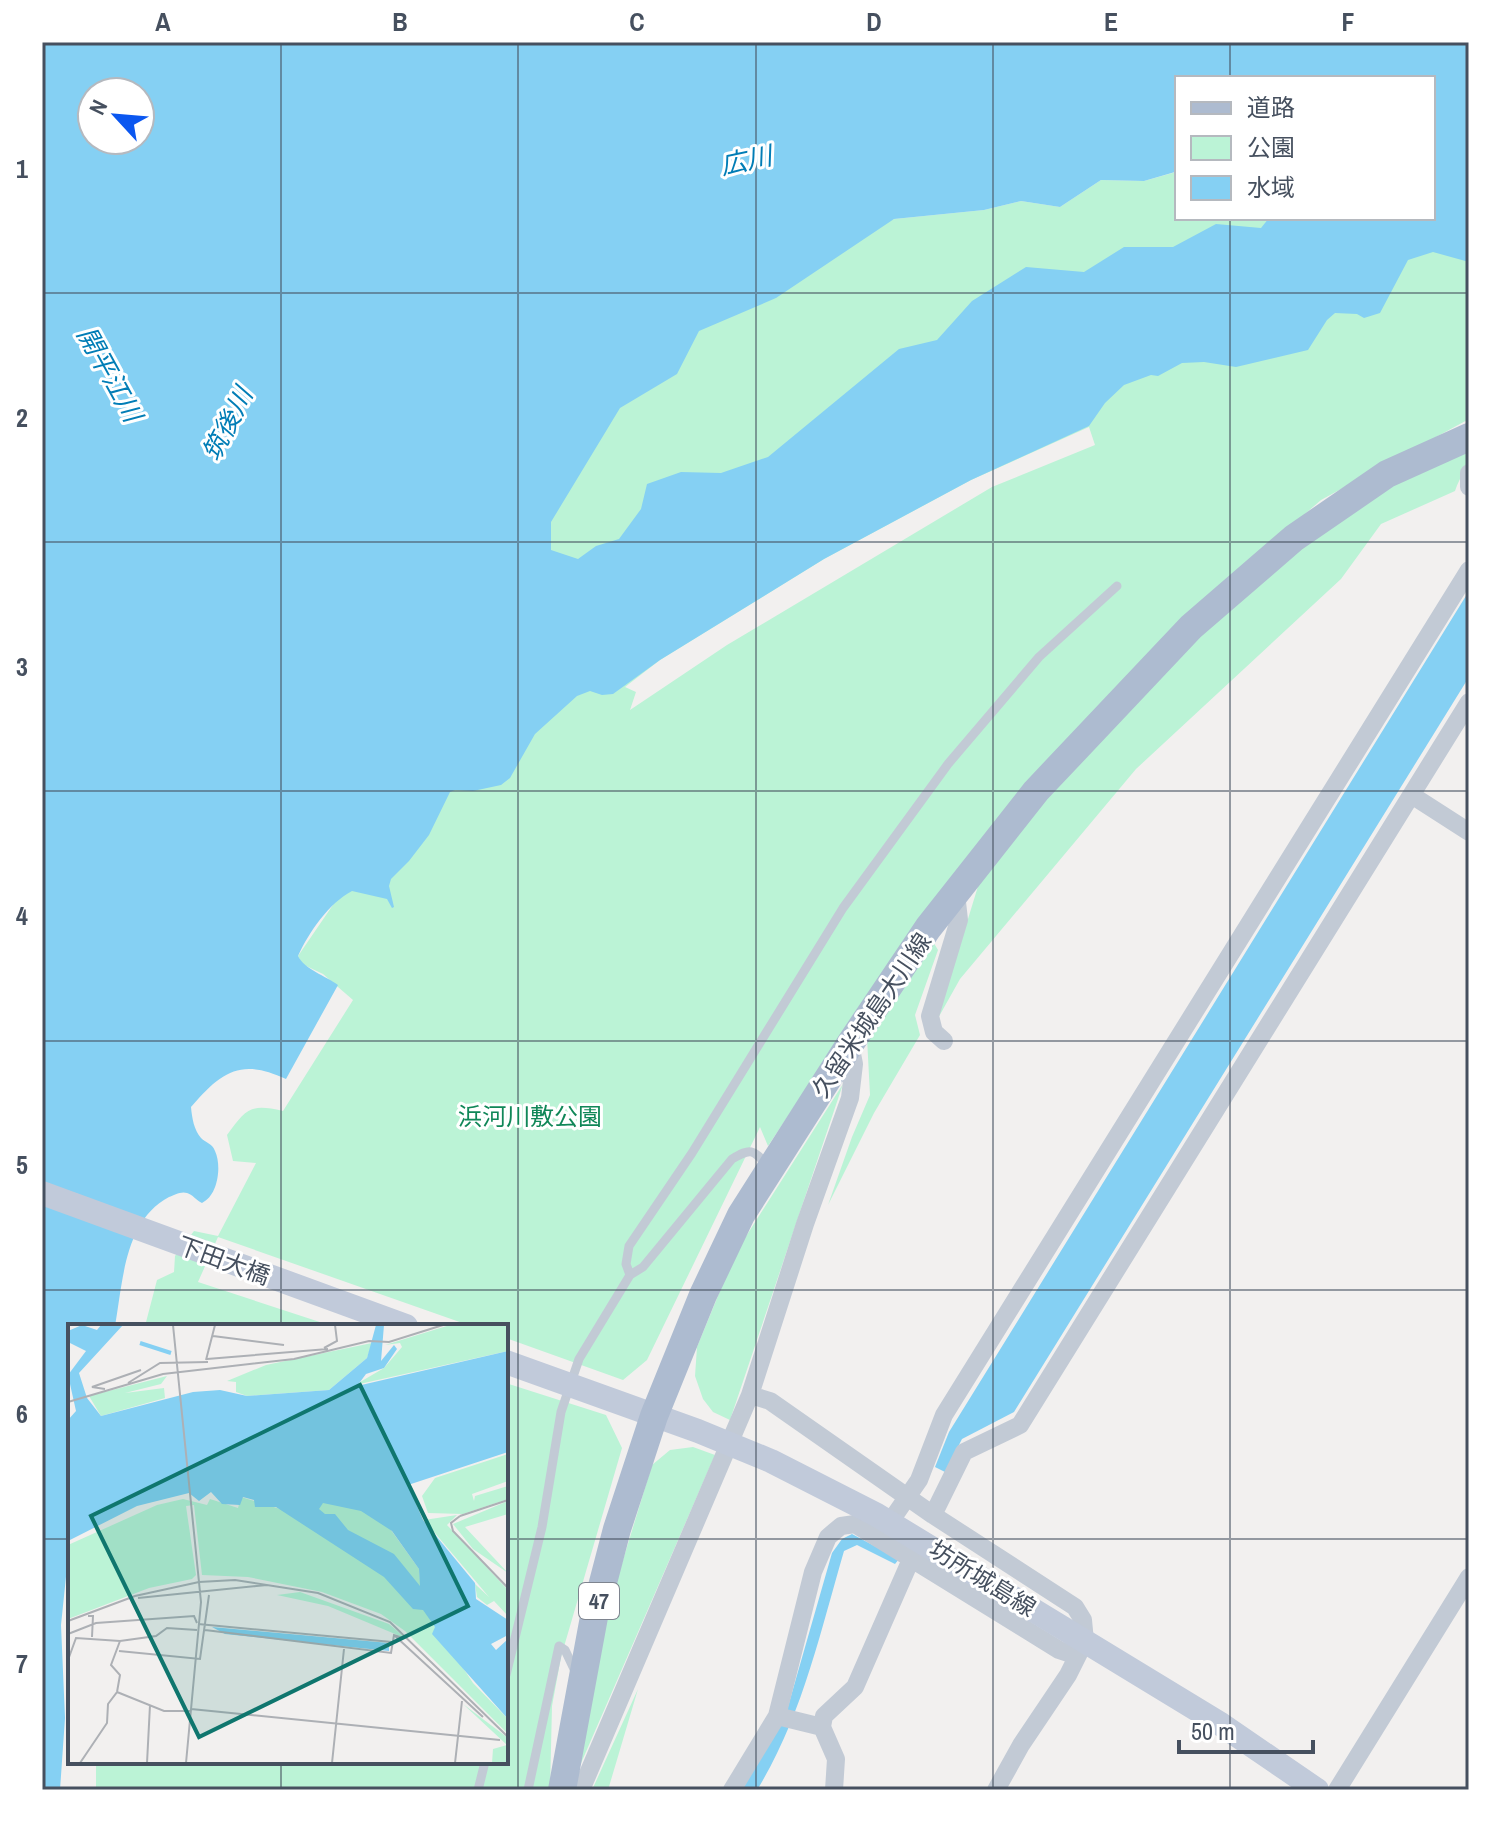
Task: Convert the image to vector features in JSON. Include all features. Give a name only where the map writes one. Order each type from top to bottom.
[{"type":"main road","name":"久留米城島大川線","points":[[562,1790],[582,1674],[617,1529],[641,1411],[703,1295],[741,1215],[850,1044],[928,928],[1036,791],[1191,627],[1294,538],[1387,474],[1469,437]]},
{"type":"main road","name":"下田大橋","points":[[42,1193],[401,1324]]},
{"type":"main road","points":[[508,1363],[641,1411]]},
{"type":"main road","name":"坊所城島線","points":[[641,1411],[771,1461],[877,1515],[1051,1620],[1081,1648],[1219,1723],[1317,1790]]},
{"type":"street","points":[[1469,473],[1469,487]]},
{"type":"street","points":[[879,1538],[919,1480],[944,1415],[1469,570]]},
{"type":"street","points":[[933,1515],[964,1452],[1020,1425],[1469,702]]},
{"type":"street","points":[[1413,796],[1469,832]]},
{"type":"street","points":[[944,1041],[934,1032],[930,1016],[959,920],[956,893]]},
{"type":"street","points":[[581,1790],[750,1395],[805,1224],[850,1098],[854,1064],[850,1044]]},
{"type":"street","points":[[750,1395],[770,1401],[933,1515],[1075,1607],[1083,1620],[1081,1648],[996,1790]]},
{"type":"street","points":[[732,1790],[777,1716],[813,1572],[828,1537],[841,1526],[855,1524],[1059,1650],[1081,1648]]},
{"type":"street","points":[[834,1790],[836,1759],[822,1727],[824,1716],[855,1687],[912,1557]]},
{"type":"street","points":[[1337,1790],[1469,1577]]},
{"type":"street","points":[[777,1716],[822,1727]]},
{"type":"lane","points":[[630,1275],[626,1264],[629,1246],[692,1153],[843,908],[948,764],[1039,657],[1117,586]]},
{"type":"lane","points":[[508,1667],[542,1527],[561,1412],[579,1359],[630,1275],[643,1267],[732,1159],[746,1151],[754,1152],[770,1169]]},
{"type":"lane","points":[[528,1790],[559,1646],[565,1650],[574,1671],[582,1674]]},
{"type":"lane","points":[[478,1790],[484,1764]]},
{"type":"green space","name":"浜河川敷公園","points":[[1175,172],[1175,220],[1392,220],[1384,255],[1469,243],[1469,419],[1321,500],[1167,634],[899,949],[768,1146],[760,1127],[647,1360],[623,1380],[508,1339],[508,1324],[465,1324],[218,1237],[198,1282],[326,1324],[146,1324],[157,1280],[174,1272],[175,1256],[194,1231],[218,1236],[256,1163],[233,1161],[227,1135],[250,1110],[283,1111],[353,1000],[323,974],[302,964],[298,956],[337,899],[658,574],[495,550],[637,330],[894,219],[984,210],[1021,201],[1060,207],[1101,180],[1144,181]],"holes":[[[1089,427],[1095,445],[992,487],[727,645],[630,710],[636,692],[625,687],[660,660],[824,559],[971,480]]]},
{"type":"green space","points":[[1469,450],[1455,491],[1381,524],[1341,579],[1136,769],[960,979],[937,1020],[979,883],[1060,780],[1202,632],[1299,548],[1396,482]]},
{"type":"green space","points":[[932,940],[938,950],[915,1015],[920,1035],[874,1113],[828,1205],[870,1095],[867,1038]]},
{"type":"green space","points":[[843,1084],[730,1420],[713,1412],[703,1399],[695,1376],[697,1347],[736,1252]]},
{"type":"green space","points":[[508,1384],[606,1415],[622,1448],[561,1657],[552,1706],[550,1790],[96,1790],[96,1764],[508,1764]]},
{"type":"green space","points":[[693,1447],[715,1455],[575,1777],[605,1619],[652,1465],[670,1450]]},
{"type":"green space","points":[[638,1689],[608,1790],[592,1790]]},
{"type":"water","points":[[42,42],[1469,42],[1469,262],[1433,252],[1408,260],[1380,313],[1364,318],[1357,314],[1335,313],[1308,350],[1236,367],[1204,362],[1182,363],[1158,376],[1151,375],[1124,385],[1105,403],[1089,426],[971,480],[824,559],[660,660],[613,694],[602,695],[590,691],[577,696],[535,734],[510,778],[501,785],[450,792],[429,835],[391,879],[389,886],[394,907],[387,899],[352,891],[320,919],[298,956],[310,969],[338,985],[286,1079],[257,1069],[233,1072],[213,1084],[191,1107],[197,1131],[212,1146],[217,1157],[217,1180],[212,1194],[202,1203],[187,1193],[175,1194],[154,1208],[143,1221],[128,1254],[115,1324],[68,1324],[68,1557],[61,1625],[65,1718],[60,1790],[42,1790]],"holes":[[[1175,76],[1435,76],[1435,220],[1267,220],[1261,228],[1216,224],[1173,247],[1124,247],[1084,272],[1026,267],[972,301],[937,340],[899,349],[768,457],[721,473],[681,472],[647,484],[641,509],[619,539],[596,546],[578,559],[551,550],[551,522],[620,408],[677,374],[699,331],[776,298],[894,219],[984,210],[1021,201],[1060,207],[1101,180],[1144,181],[1175,172]]]},
{"type":"water","points":[[1469,591],[1469,677],[1014,1412],[962,1439],[945,1472],[935,1467],[949,1432]]},
{"type":"water","points":[[852,1534],[899,1559],[895,1564],[857,1545],[844,1551],[808,1674],[786,1733],[757,1790],[741,1790],[787,1710],[832,1553],[842,1539]]},
{"type":"water label","name":"広川","points":[[746,160]]},
{"type":"water label","name":"開平江川","points":[[110,374]]},
{"type":"water label","name":"筑後川","points":[[227,424]]}]
